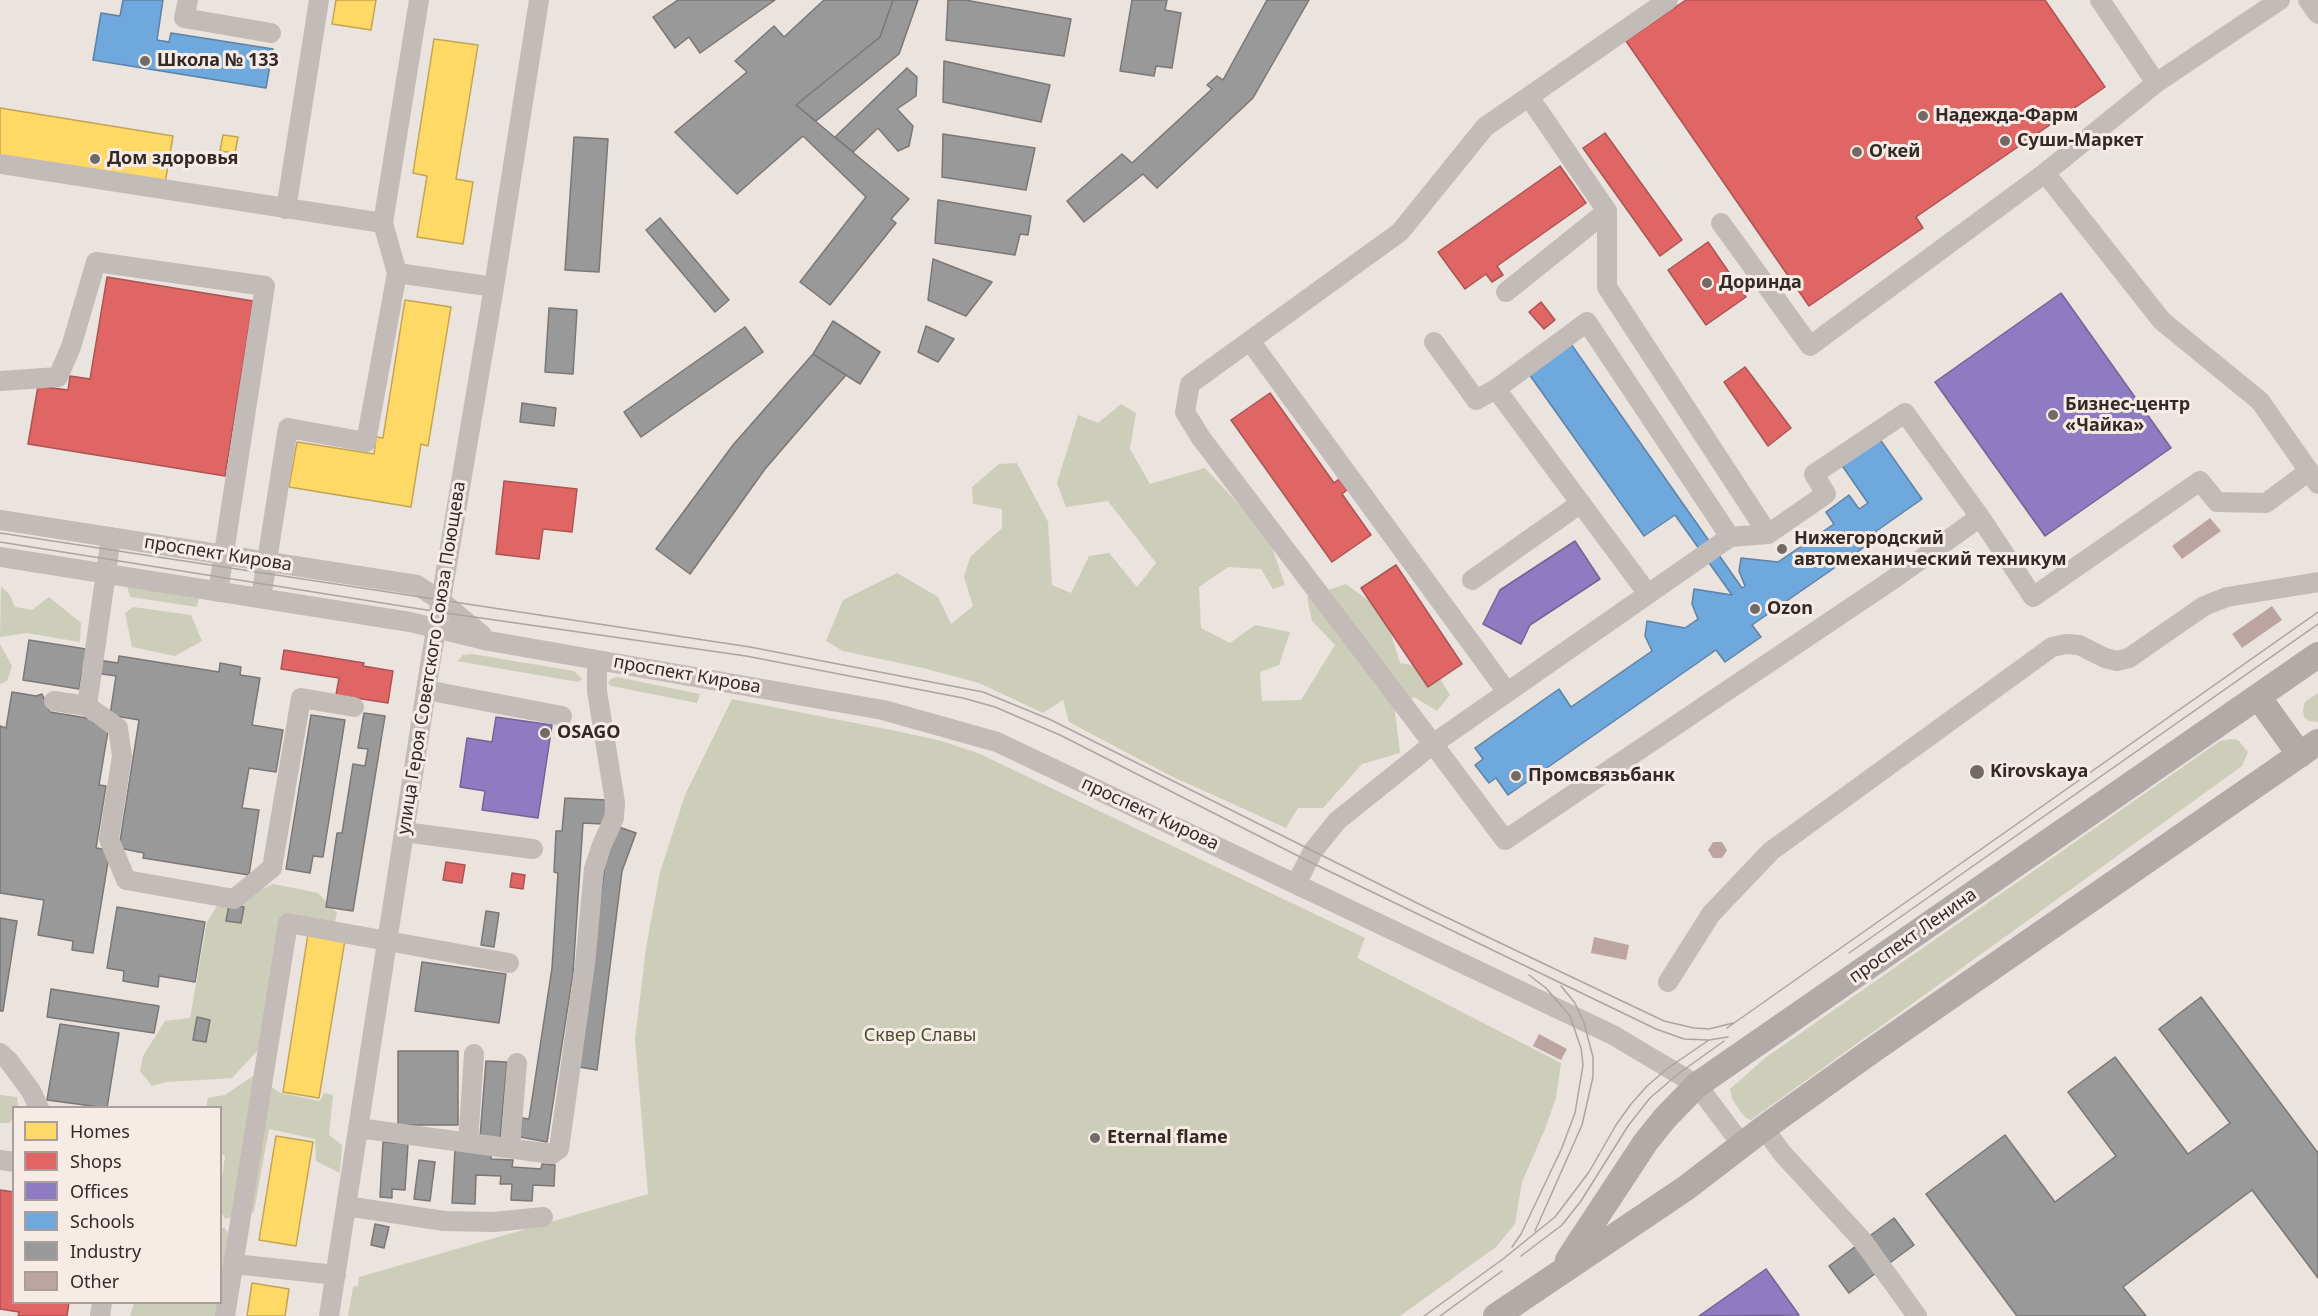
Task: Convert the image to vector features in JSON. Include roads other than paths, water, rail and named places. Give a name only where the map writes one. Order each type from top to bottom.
[{"type":"main road","name":"проспект Ленина","points":[[1562,1270],[1645,1143],[1697,1085],[2318,655]]},
{"type":"main road","points":[[2259,698],[2309,748]]},
{"type":"main road","name":"проспект Ленина","points":[[1496,1316],[1686,1188],[1764,1128],[2309,748]]},
{"type":"street","points":[[188,0],[184,18],[271,33]]},
{"type":"street","points":[[286,209],[319,0]]},
{"type":"street","points":[[261,598],[288,428],[366,442],[397,273],[383,224],[419,0]]},
{"type":"street","name":"улица Героя Советского Союза Поющева","points":[[329,1316],[426,690],[494,287],[539,0]]},
{"type":"street","points":[[1668,0],[1485,127],[1400,232],[1190,384],[1185,412],[1201,438],[1505,840],[1882,587],[1980,517]]},
{"type":"street","points":[[2100,0],[2156,83]]},
{"type":"street","points":[[1721,224],[1810,346],[2045,173],[2156,83],[2280,0]]},
{"type":"street","points":[[2308,0],[2318,14]]},
{"type":"street","points":[[1529,97],[1607,211],[1607,287],[1768,534]]},
{"type":"street","points":[[0,164],[383,224]]},
{"type":"street","points":[[1296,884],[1313,852],[1337,821],[1433,744],[1730,537],[1768,534],[1826,494],[1814,474],[1905,413],[1980,517],[2033,597],[2200,481],[2217,502],[2266,503],[2314,478],[2260,401],[2162,321],[2045,173]]},
{"type":"street","points":[[1506,292],[1607,211]]},
{"type":"street","points":[[0,381],[58,377],[71,347],[96,262],[265,286],[218,592]]},
{"type":"street","points":[[397,273],[494,287]]},
{"type":"street","points":[[1434,342],[1476,400],[1496,389],[1587,322],[1730,537]]},
{"type":"street","points":[[1250,341],[1507,692]]},
{"type":"street","points":[[1496,389],[1648,594]]},
{"type":"street","points":[[1472,580],[1581,503]]},
{"type":"street","name":"проспект Кирова","points":[[0,524],[111,537],[417,585],[441,601],[489,641]]},
{"type":"street","points":[[87,706],[111,537]]},
{"type":"street","name":"проспект Кирова","points":[[0,557],[436,628],[489,641],[883,710],[997,742],[1613,1035],[1697,1085],[1742,1145]]},
{"type":"street","points":[[1668,982],[1711,914],[1771,851],[2052,647],[2066,644],[2079,645],[2105,658],[2117,661],[2129,658],[2204,606],[2227,597],[2318,582]]},
{"type":"street","points":[[358,1128],[552,1154],[559,1149],[585,964],[594,869],[614,818],[615,802],[597,692],[597,660]]},
{"type":"street","points":[[426,690],[562,716]]},
{"type":"street","points":[[54,701],[87,706],[118,728],[122,756],[109,839],[126,880],[234,899],[272,868],[301,698],[354,707]]},
{"type":"street","points":[[404,832],[532,849]]},
{"type":"street","points":[[225,1316],[288,923],[509,963]]},
{"type":"street","points":[[0,1053],[31,1091],[38,1106]]},
{"type":"street","points":[[468,1143],[474,1054]]},
{"type":"street","points":[[510,1148],[517,1063]]},
{"type":"street","points":[[1764,1128],[1782,1153],[1862,1240],[1917,1316]]},
{"type":"street","points":[[346,1206],[444,1221],[494,1222],[543,1217]]},
{"type":"street","points":[[234,1264],[336,1275]]},
{"type":"tram line","points":[[0,533],[750,647],[983,692],[1049,719],[1429,909],[1664,1021],[1709,1029],[1733,1023]]},
{"type":"tram line","points":[[0,542],[439,612],[746,656],[963,698],[995,707],[1060,735],[1308,861],[1656,1029],[1684,1039],[1709,1040],[1728,1037]]},
{"type":"tram line","points":[[1727,1028],[2318,612]]},
{"type":"tram line","points":[[1849,953],[2318,624]]},
{"type":"tram line","points":[[1512,1247],[1521,1234],[1561,1150],[1575,1113],[1583,1065],[1581,1048],[1570,1016],[1546,988],[1529,975]]},
{"type":"tram line","points":[[1535,1231],[1582,1125],[1593,1077],[1593,1057],[1584,1023],[1575,1003],[1561,986]]},
{"type":"tram line","points":[[1424,1316],[1503,1259],[1555,1217],[1589,1172],[1631,1104],[1668,1068],[1709,1040]]},
{"type":"tram line","points":[[1521,1256],[1562,1225],[1581,1201],[1628,1126],[1650,1098],[1678,1074],[1724,1041]]},
{"type":"tram line","points":[[1440,1316],[1502,1271]]},
{"type":"place","name":"Школа № 133","points":[[145,61]]},
{"type":"place","name":"Надежда-Фарм","points":[[1923,116]]},
{"type":"place","name":"Суши-Маркет","points":[[2005,141]]},
{"type":"place","name":"О’кей","points":[[1857,152]]},
{"type":"place","name":"Дом здоровья","points":[[95,159]]},
{"type":"place","name":"Доринда","points":[[1707,283]]},
{"type":"place","name":"Бизнес-центр «Чайка»","points":[[2053,415]]},
{"type":"place","name":"Нижегородский автомеханический техникум","points":[[1782,549]]},
{"type":"place","name":"Ozon","points":[[1755,609]]},
{"type":"place","name":"OSAGO","points":[[545,733]]},
{"type":"place","name":"Kirovskaya","points":[[1977,772]]},
{"type":"place","name":"Промсвязьбанк","points":[[1516,776]]},
{"type":"place","name":"Eternal flame","points":[[1095,1138]]},
{"type":"park label","name":"Сквер Славы","points":[[920,1036]]}]
